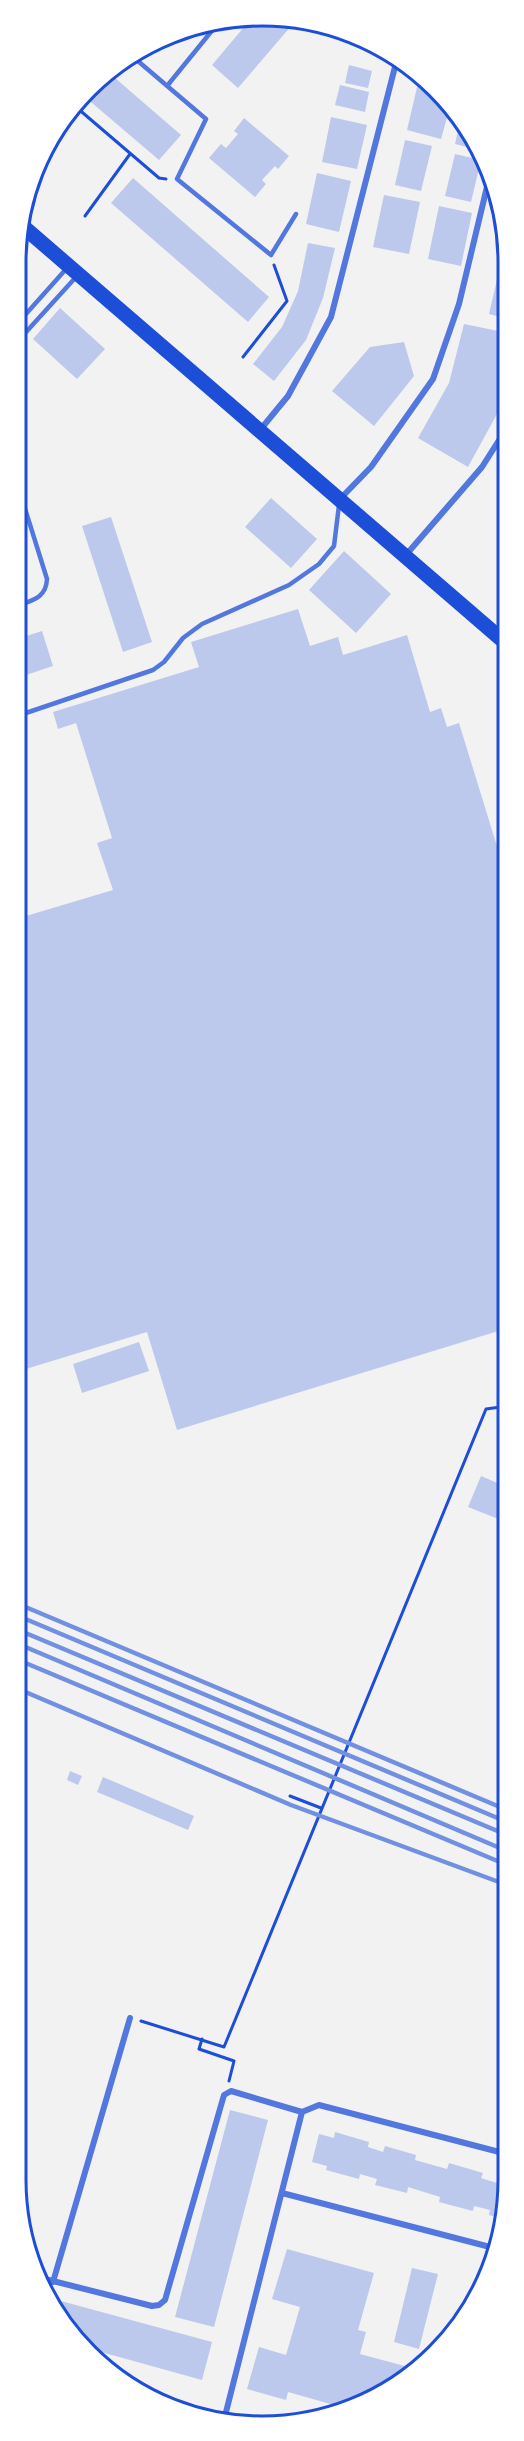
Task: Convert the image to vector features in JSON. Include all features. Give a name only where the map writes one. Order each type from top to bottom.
[{"type":"main road","points":[[28,230],[498,636]]},
{"type":"street","points":[[260,431],[288,396],[332,317],[395,66]]},
{"type":"street","points":[[340,499],[371,467],[434,379],[459,304],[487,188]]},
{"type":"street","points":[[404,556],[482,467],[498,442]]},
{"type":"street","points":[[53,2282],[130,2018]]},
{"type":"street","points":[[49,2281],[152,2306],[159,2305],[165,2300],[227,2092],[231,2091],[302,2112],[319,2105],[498,2152]]},
{"type":"street","points":[[226,2412],[302,2112]]},
{"type":"street","points":[[282,2193],[488,2247]]},
{"type":"lane","points":[[167,86],[212,31]]},
{"type":"lane","points":[[138,61],[206,119],[177,179],[271,255],[296,214]]},
{"type":"lane","points":[[26,315],[74,270]]},
{"type":"lane","points":[[26,331],[74,270]]},
{"type":"lane","points":[[26,713],[153,670],[164,662],[183,638],[202,624],[289,585],[319,564],[334,546],[340,499]]},
{"type":"lane","points":[[26,512],[47,579],[44,593],[26,603]]},
{"type":"path","points":[[80,111],[159,178],[177,179]]},
{"type":"path","points":[[85,216],[130,154]]},
{"type":"path","points":[[243,357],[287,301],[271,255]]},
{"type":"path","points":[[130,2018],[224,2047],[486,1409],[498,1407]]},
{"type":"path","points":[[290,1796],[321,1808]]},
{"type":"path","points":[[202,2039],[200,2049],[234,2061],[227,2092]]},
{"type":"building","points":[[245,26],[290,28],[238,88],[212,65]]},
{"type":"building","points":[[349,65],[372,71],[368,88],[345,83]]},
{"type":"building","points":[[114,77],[181,135],[159,160],[89,101]]},
{"type":"building","points":[[418,84],[448,115],[441,139],[407,130]]},
{"type":"building","points":[[340,85],[369,92],[365,112],[335,105]]},
{"type":"building","points":[[331,117],[367,125],[357,169],[322,162]]},
{"type":"building","points":[[244,118],[289,156],[278,169],[275,166],[262,180],[266,184],[255,197],[209,158],[221,144],[226,148],[238,134],[234,131]]},
{"type":"building","points":[[458,130],[469,147],[455,144]]},
{"type":"building","points":[[405,140],[432,146],[421,191],[395,185]]},
{"type":"building","points":[[455,154],[475,159],[479,169],[471,202],[445,196]]},
{"type":"building","points":[[317,173],[351,181],[339,232],[306,224]]},
{"type":"building","points":[[133,178],[269,297],[248,322],[111,203]]},
{"type":"building","points":[[384,195],[420,202],[409,254],[373,247]]},
{"type":"building","points":[[439,206],[472,213],[461,266],[428,259]]},
{"type":"building","points":[[308,243],[335,248],[323,298],[306,340],[274,381],[253,364],[282,327],[298,291]]},
{"type":"building","points":[[498,275],[498,316],[489,314]]},
{"type":"building","points":[[60,308],[105,349],[77,379],[33,339]]},
{"type":"building","points":[[464,324],[498,331],[498,412],[468,467],[418,438],[449,383]]},
{"type":"building","points":[[404,342],[414,376],[374,426],[332,391],[370,347]]},
{"type":"building","points":[[271,498],[317,539],[291,568],[245,527]]},
{"type":"building","points":[[111,517],[152,642],[123,652],[82,526]]},
{"type":"building","points":[[344,551],[391,594],[356,633],[309,590]]},
{"type":"building","points":[[298,609],[310,646],[338,637],[343,655],[407,635],[430,712],[441,708],[447,727],[459,723],[498,850],[498,1331],[177,1430],[147,1332],[26,1369],[26,916],[113,890],[97,843],[112,838],[76,723],[58,729],[53,712],[199,667],[191,642]]},
{"type":"building","points":[[42,631],[53,666],[26,675],[26,636]]},
{"type":"building","points":[[139,1342],[149,1371],[82,1393],[73,1364]]},
{"type":"building","points":[[481,1476],[498,1483],[498,1519],[468,1507]]},
{"type":"building","points":[[70,1771],[82,1776],[78,1785],[67,1780]]},
{"type":"building","points":[[103,1777],[194,1816],[188,1830],[97,1792]]},
{"type":"building","points":[[230,2110],[268,2120],[214,2327],[175,2317]]},
{"type":"building","points":[[335,2132],[369,2142],[368,2147],[383,2152],[385,2146],[416,2155],[415,2160],[447,2169],[449,2163],[483,2173],[481,2178],[497,2183],[498,2177],[495,2217],[489,2215],[490,2210],[474,2206],[473,2211],[439,2202],[440,2197],[408,2187],[407,2193],[375,2185],[377,2179],[360,2174],[359,2179],[326,2170],[327,2166],[312,2162],[319,2134],[334,2138]]},
{"type":"building","points":[[287,2249],[374,2273],[358,2330],[366,2332],[360,2354],[407,2367],[367,2391],[332,2405],[288,2392],[286,2400],[247,2389],[259,2347],[286,2355],[300,2307],[272,2299]]},
{"type":"building","points":[[412,2268],[438,2274],[419,2349],[394,2342]]},
{"type":"building","points":[[59,2300],[212,2342],[202,2380],[101,2352],[74,2323]]},
{"type":"railway","points":[[26,1607],[498,1806]]},
{"type":"railway","points":[[26,1619],[498,1818]]},
{"type":"railway","points":[[26,1633],[498,1831]]},
{"type":"railway","points":[[26,1647],[498,1847]]},
{"type":"railway","points":[[26,1663],[498,1861]]},
{"type":"railway","points":[[26,1692],[291,1805],[498,1882]]}]
